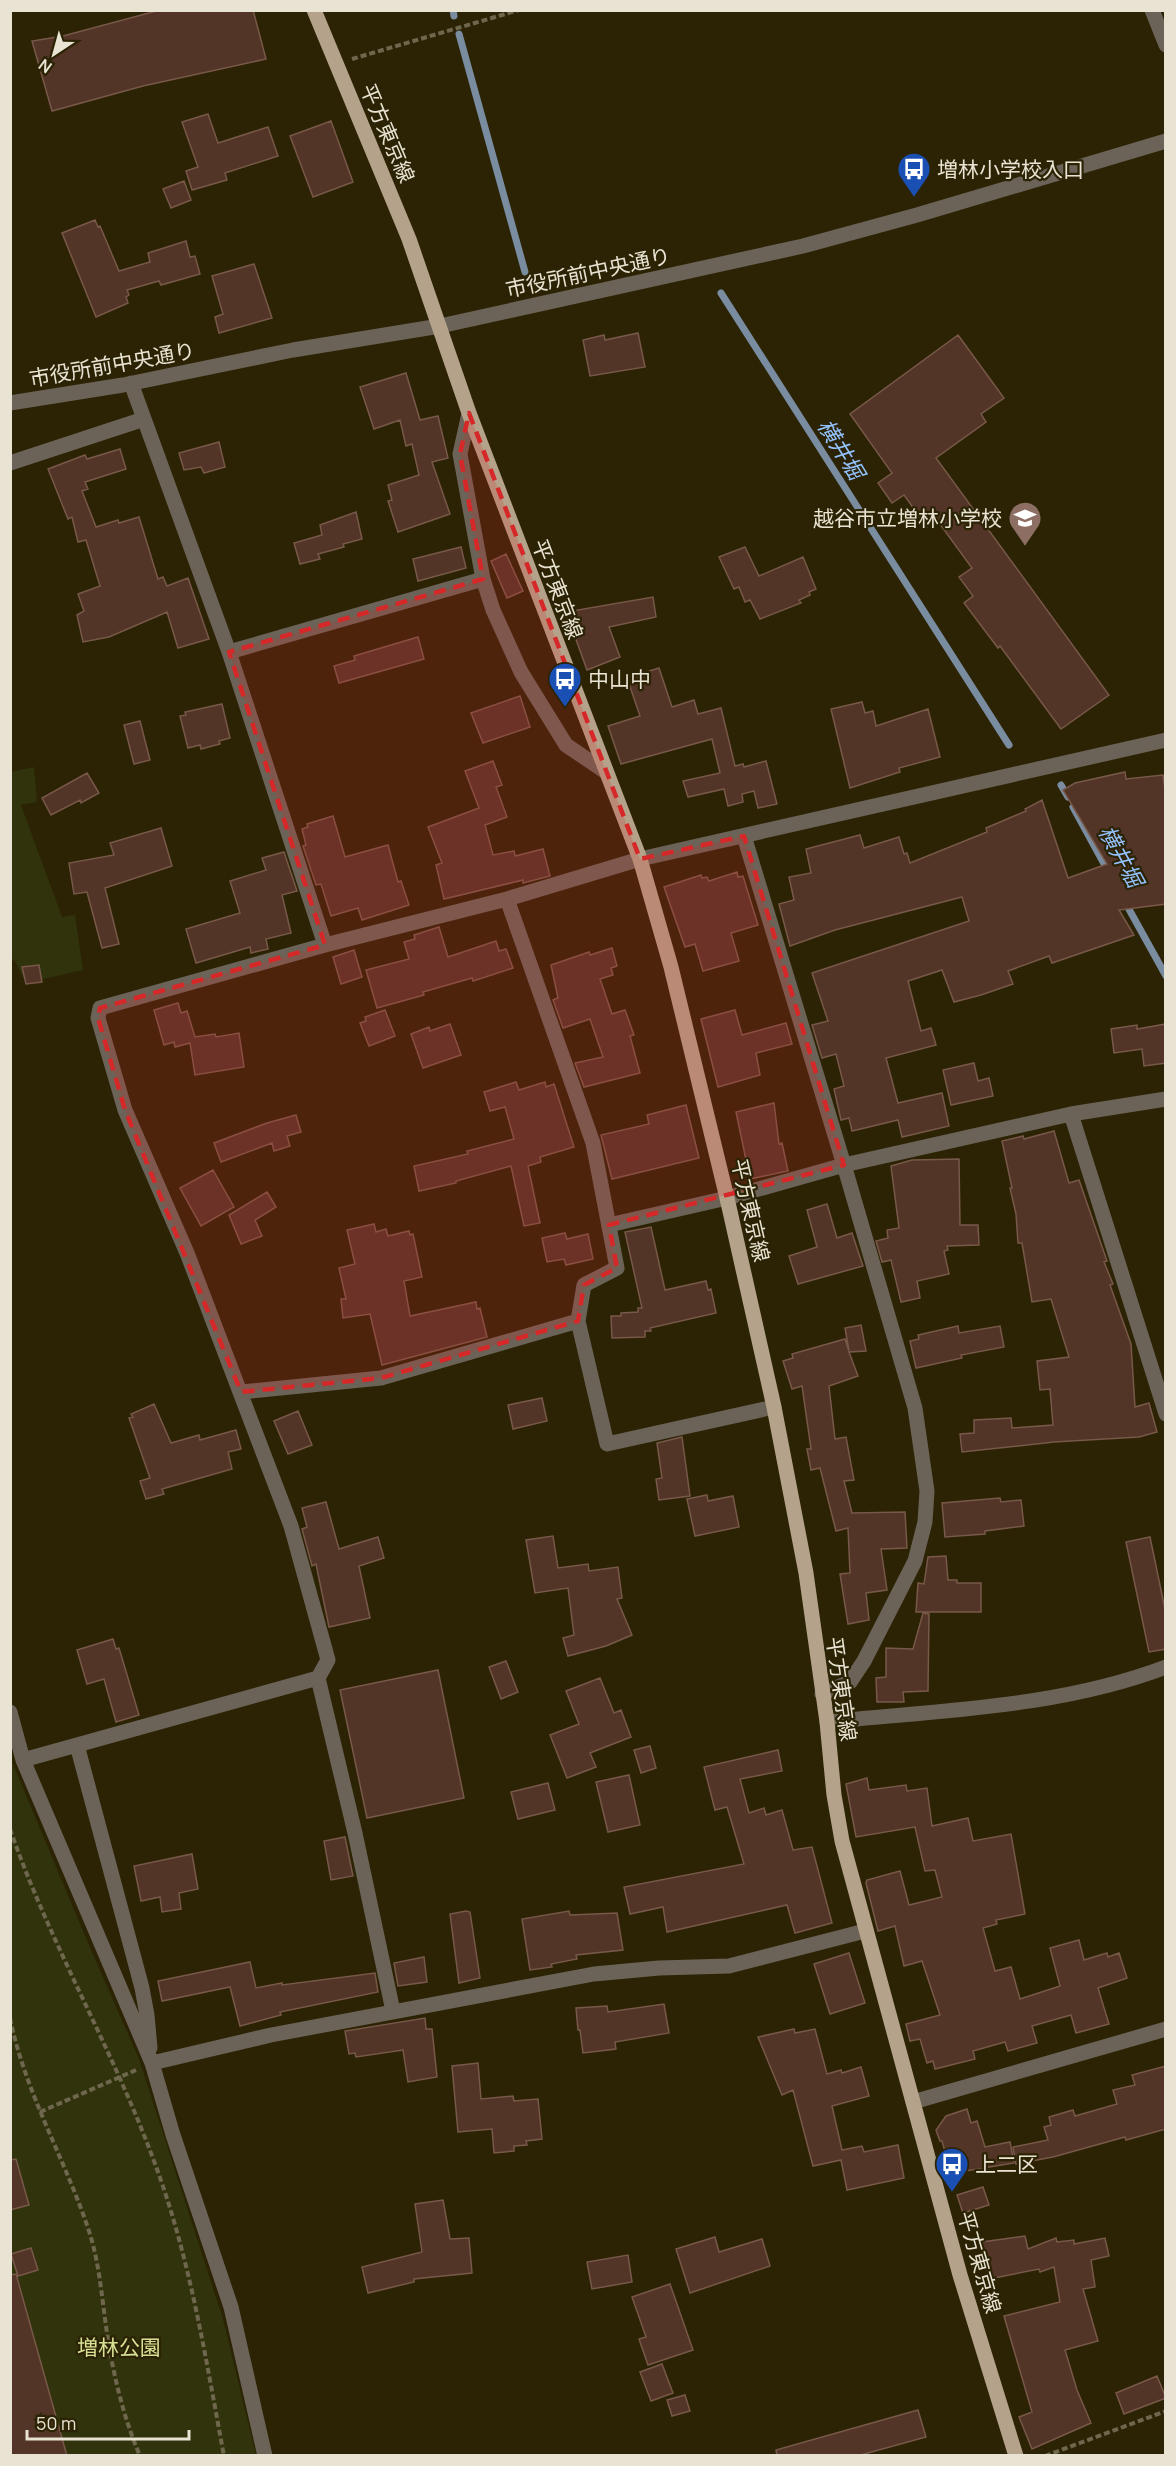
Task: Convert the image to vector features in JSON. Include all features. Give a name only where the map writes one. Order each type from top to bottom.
[{"type":"main road","name":"平方東京線","points":[[314,10],[409,239],[469,412],[640,859],[670,967],[727,1198],[774,1407],[806,1573],[827,1722],[834,1795],[842,1841],[960,2275],[1016,2456]]},
{"type":"street","points":[[1152,10],[1166,45]]},
{"type":"street","name":"市役所前中央通り","points":[[10,403],[131,383],[293,350],[440,326],[803,246],[928,212],[1166,141]]},
{"type":"street","points":[[131,383],[229,652],[325,945]]},
{"type":"street","points":[[469,412],[460,454],[483,579],[493,610],[521,672],[566,746],[606,772]]},
{"type":"street","points":[[10,463],[144,419]]},
{"type":"street","points":[[229,652],[483,579]]},
{"type":"street","points":[[393,2011],[355,1833],[318,1678],[328,1660],[291,1526],[187,1253],[125,1110],[98,1017],[100,1008],[325,945],[507,899],[640,859],[1166,740]]},
{"type":"street","points":[[744,836],[915,1408],[927,1491],[925,1522],[915,1561],[864,1661],[850,1682],[822,1694]]},
{"type":"street","points":[[507,899],[593,1143],[617,1268],[584,1285],[578,1321],[607,1444],[774,1407]]},
{"type":"street","points":[[609,1225],[727,1198],[844,1165],[1071,1114],[1166,1099]]},
{"type":"street","points":[[1071,1114],[1166,1414]]},
{"type":"street","points":[[241,1392],[381,1378],[578,1321]]},
{"type":"street","points":[[827,1722],[1022,1702],[1092,1690],[1166,1666]]},
{"type":"street","points":[[23,1760],[318,1678]]},
{"type":"street","points":[[10,1712],[23,1760],[152,2063],[173,2135],[231,2307],[265,2456]]},
{"type":"street","points":[[77,1745],[142,1988],[152,2063]]},
{"type":"street","points":[[152,2063],[271,2035],[594,1974],[659,1968],[729,1966],[865,1931]]},
{"type":"street","points":[[913,2102],[1166,2029]]},
{"type":"path","points":[[336,63],[519,10]]},
{"type":"path","points":[[10,1829],[49,1929],[120,2078],[158,2172],[195,2303],[224,2456]]},
{"type":"path","points":[[10,2018],[29,2085],[68,2175],[94,2250],[109,2346],[132,2437],[140,2456]]},
{"type":"path","points":[[40,2112],[152,2063]]},
{"type":"path","points":[[1045,2456],[1166,2411]]},
{"type":"highlighted area","points":[[469,413],[640,859],[744,836],[844,1165],[609,1225],[617,1268],[584,1285],[578,1321],[381,1378],[241,1392],[125,1110],[98,1018],[100,1008],[325,945],[229,652],[483,579],[460,454]]},
{"type":"green space","points":[[34,767],[37,802],[21,805],[62,917],[75,915],[83,970],[26,983],[15,961],[11,959],[10,772]]},
{"type":"green space","name":"増林公園","points":[[10,1757],[139,2059],[223,2319],[256,2455],[11,2455]]},
{"type":"building","points":[[160,10],[253,10],[266,59],[143,86],[52,111],[32,41],[63,36]]},
{"type":"building","points":[[208,114],[218,143],[268,127],[278,156],[225,173],[227,180],[192,190],[186,171],[198,167],[182,122]]},
{"type":"building","points":[[331,121],[353,182],[313,197],[290,136]]},
{"type":"building","points":[[184,181],[191,200],[171,208],[163,189]]},
{"type":"building","points":[[95,220],[98,227],[100,226],[119,271],[150,262],[148,253],[186,241],[190,257],[195,256],[200,274],[161,285],[159,281],[127,290],[128,303],[96,317],[62,233]]},
{"type":"building","points":[[254,264],[272,318],[219,333],[215,317],[223,314],[212,276]]},
{"type":"building","points":[[638,333],[645,367],[590,376],[583,340],[604,335],[605,340]]},
{"type":"building","points":[[958,335],[1004,398],[981,414],[986,422],[936,458],[1109,695],[1061,729],[1000,646],[998,648],[964,603],[973,596],[959,577],[972,568],[937,520],[927,527],[904,495],[892,503],[878,483],[892,473],[850,414]]},
{"type":"building","points":[[406,373],[420,420],[438,416],[448,458],[432,462],[450,514],[398,532],[388,501],[392,500],[388,485],[419,475],[412,444],[406,446],[400,420],[374,429],[360,387]]},
{"type":"building","points":[[219,442],[225,467],[204,473],[201,467],[184,470],[179,453]]},
{"type":"building","points":[[120,449],[126,469],[85,482],[88,489],[82,491],[96,527],[118,520],[119,523],[139,517],[158,579],[163,577],[167,586],[188,578],[209,639],[178,648],[167,612],[109,637],[83,642],[77,615],[84,611],[78,594],[100,586],[86,540],[78,542],[72,517],[68,519],[48,469],[85,455],[87,459]]},
{"type":"building","points":[[356,512],[362,539],[318,554],[320,559],[300,564],[294,543],[322,535],[320,525]]},
{"type":"building","points":[[461,547],[466,568],[418,581],[413,559]]},
{"type":"building","points":[[745,547],[759,576],[803,557],[816,589],[799,600],[801,603],[760,619],[750,600],[745,602],[739,587],[734,589],[719,557]]},
{"type":"building","points":[[506,554],[523,591],[507,598],[491,561]]},
{"type":"building","points":[[653,597],[656,617],[609,627],[620,657],[587,670],[574,634],[571,635],[566,612]]},
{"type":"building","points":[[418,637],[424,659],[339,683],[334,666],[355,660],[354,656]]},
{"type":"building","points":[[659,668],[672,707],[694,700],[698,714],[721,708],[735,766],[743,764],[744,767],[766,761],[777,804],[758,808],[754,791],[742,794],[743,802],[728,806],[724,789],[688,797],[683,781],[720,773],[712,739],[621,764],[608,726],[640,716],[627,678]]},
{"type":"building","points":[[520,696],[530,727],[483,743],[471,713]]},
{"type":"building","points":[[862,702],[865,713],[873,711],[876,726],[928,709],[940,757],[899,768],[900,772],[850,788],[831,709]]},
{"type":"building","points":[[222,704],[230,738],[219,741],[220,744],[201,749],[200,745],[188,748],[180,716],[186,715],[185,712]]},
{"type":"building","points":[[140,721],[150,760],[134,764],[124,725]]},
{"type":"building","points":[[493,761],[502,785],[496,787],[507,817],[485,825],[493,855],[514,851],[515,856],[543,849],[550,876],[523,883],[523,880],[444,899],[436,865],[442,863],[428,827],[479,808],[465,771]]},
{"type":"building","points":[[1125,772],[1126,779],[1163,775],[1166,798],[1166,904],[1119,910],[1134,935],[1052,963],[1049,956],[1008,971],[1013,984],[981,995],[954,1002],[942,970],[908,981],[921,1031],[931,1028],[936,1045],[886,1058],[898,1103],[942,1093],[949,1126],[902,1137],[898,1120],[852,1131],[849,1118],[841,1120],[834,1089],[844,1086],[836,1054],[822,1058],[812,1025],[828,1021],[812,973],[969,921],[962,897],[835,930],[790,946],[779,904],[794,900],[789,877],[811,873],[806,849],[860,835],[864,848],[899,837],[904,854],[907,853],[910,863],[987,832],[986,828],[1026,811],[1025,809],[1042,800],[1068,878],[1107,864],[1063,790],[1075,783]]},
{"type":"building","points":[[87,773],[99,793],[51,815],[42,798]]},
{"type":"building","points":[[333,816],[345,857],[388,845],[398,882],[401,881],[409,905],[362,920],[358,908],[331,916],[321,884],[316,885],[303,846],[306,845],[302,829],[308,827],[307,824]]},
{"type":"building","points":[[161,828],[172,866],[105,888],[119,944],[102,948],[87,892],[74,894],[69,863],[114,855],[110,843]]},
{"type":"building","points":[[284,852],[297,891],[282,895],[291,933],[266,939],[268,949],[251,953],[250,947],[196,963],[186,929],[240,913],[230,881],[266,870],[262,858]]},
{"type":"building","points":[[737,872],[738,877],[743,876],[758,925],[731,933],[739,961],[703,971],[695,944],[685,947],[664,887],[701,875],[702,878],[707,877],[709,881]]},
{"type":"building","points":[[439,927],[448,957],[496,941],[499,951],[506,949],[513,968],[473,981],[472,978],[423,992],[424,995],[377,1008],[366,970],[409,959],[404,942],[415,939],[414,935]]},
{"type":"building","points":[[612,948],[617,966],[611,968],[613,975],[600,979],[612,1014],[625,1010],[634,1035],[630,1036],[640,1073],[584,1087],[575,1063],[603,1057],[590,1019],[563,1028],[553,1000],[558,998],[551,965],[589,952],[590,955]]},
{"type":"building","points":[[354,950],[362,977],[341,984],[333,957]]},
{"type":"building","points":[[39,965],[42,982],[26,984],[22,967]]},
{"type":"building","points":[[178,1003],[181,1013],[187,1011],[195,1037],[215,1034],[216,1037],[239,1033],[244,1067],[195,1075],[190,1043],[175,1047],[174,1042],[164,1045],[154,1010]]},
{"type":"building","points":[[385,1010],[395,1036],[369,1046],[360,1023],[366,1021],[365,1017]]},
{"type":"building","points":[[735,1010],[742,1035],[786,1023],[792,1044],[756,1053],[760,1075],[718,1087],[701,1019]]},
{"type":"building","points":[[450,1024],[461,1055],[423,1068],[411,1034],[429,1027],[430,1031]]},
{"type":"building","points":[[1166,1024],[1166,1063],[1144,1066],[1142,1049],[1114,1053],[1111,1029],[1137,1025],[1137,1029]]},
{"type":"building","points":[[974,1063],[978,1081],[989,1078],[993,1096],[951,1105],[943,1070]]},
{"type":"building","points":[[516,1082],[519,1090],[545,1082],[546,1087],[554,1084],[574,1147],[540,1157],[541,1162],[528,1166],[540,1223],[524,1226],[511,1166],[456,1181],[456,1183],[419,1191],[414,1166],[468,1154],[467,1151],[514,1139],[505,1107],[490,1111],[484,1092]]},
{"type":"building","points":[[774,1103],[779,1144],[782,1143],[788,1171],[750,1179],[736,1112]]},
{"type":"building","points":[[686,1105],[699,1158],[612,1179],[601,1135],[649,1124],[647,1115]]},
{"type":"building","points":[[296,1115],[301,1132],[287,1136],[290,1146],[274,1151],[272,1143],[221,1162],[214,1143],[267,1123]]},
{"type":"building","points":[[1054,1131],[1069,1183],[1079,1180],[1107,1261],[1104,1262],[1113,1284],[1110,1285],[1131,1344],[1135,1407],[1149,1403],[1157,1432],[1139,1437],[1054,1442],[962,1452],[960,1434],[974,1433],[974,1420],[1011,1418],[1012,1428],[1053,1425],[1050,1389],[1040,1390],[1037,1361],[1069,1357],[1051,1299],[1032,1302],[1022,1243],[1018,1243],[1016,1214],[1010,1188],[1012,1188],[1002,1141],[1023,1136],[1024,1139]]},
{"type":"building","points":[[959,1159],[960,1225],[978,1225],[979,1245],[947,1246],[948,1250],[944,1251],[949,1274],[917,1281],[920,1298],[901,1302],[891,1260],[882,1262],[876,1241],[888,1238],[887,1230],[899,1228],[891,1166],[912,1160]]},
{"type":"building","points":[[213,1170],[234,1207],[201,1226],[180,1188]]},
{"type":"building","points":[[267,1192],[276,1207],[255,1220],[262,1236],[241,1244],[229,1215]]},
{"type":"building","points":[[827,1204],[837,1238],[852,1233],[863,1266],[798,1284],[789,1256],[817,1247],[807,1210]]},
{"type":"building","points":[[374,1224],[376,1232],[386,1229],[388,1236],[409,1231],[410,1235],[413,1234],[422,1277],[404,1281],[410,1316],[476,1302],[477,1309],[480,1308],[487,1337],[382,1365],[370,1314],[343,1318],[341,1299],[346,1299],[339,1268],[355,1264],[347,1230]]},
{"type":"building","points":[[651,1227],[665,1290],[706,1281],[708,1290],[711,1289],[716,1313],[650,1328],[651,1331],[645,1331],[645,1337],[612,1338],[611,1316],[638,1312],[638,1308],[642,1308],[625,1232]]},
{"type":"building","points":[[565,1233],[567,1239],[588,1234],[593,1259],[566,1265],[564,1259],[547,1262],[542,1238]]},
{"type":"building","points":[[861,1325],[866,1351],[849,1352],[858,1376],[829,1386],[835,1439],[846,1437],[854,1480],[844,1481],[852,1513],[905,1512],[907,1548],[881,1549],[887,1590],[866,1593],[869,1620],[848,1624],[840,1574],[850,1573],[848,1528],[836,1531],[820,1468],[811,1470],[807,1449],[811,1449],[802,1386],[792,1389],[783,1361],[793,1358],[792,1354],[845,1339],[849,1351],[845,1328]]},
{"type":"building","points":[[958,1326],[959,1333],[1000,1326],[1004,1347],[961,1355],[962,1358],[916,1368],[910,1341],[919,1339],[918,1335]]},
{"type":"building","points":[[542,1398],[547,1421],[513,1429],[508,1405]]},
{"type":"building","points":[[154,1404],[171,1443],[199,1435],[200,1440],[236,1430],[241,1449],[228,1452],[232,1469],[162,1489],[164,1494],[146,1499],[140,1481],[150,1478],[129,1418],[133,1417],[131,1414]]},
{"type":"building","points":[[298,1411],[312,1445],[288,1454],[274,1421]]},
{"type":"building","points":[[682,1437],[690,1496],[659,1500],[656,1479],[662,1478],[657,1443]]},
{"type":"building","points":[[707,1495],[708,1501],[733,1496],[739,1527],[695,1536],[687,1499]]},
{"type":"building","points":[[1000,1498],[1001,1502],[1021,1500],[1024,1526],[985,1531],[985,1534],[945,1537],[942,1503]]},
{"type":"building","points":[[326,1502],[339,1549],[378,1537],[384,1558],[359,1566],[370,1618],[329,1627],[316,1564],[312,1566],[302,1529],[307,1527],[302,1508]]},
{"type":"building","points":[[553,1536],[558,1568],[588,1564],[589,1571],[618,1567],[622,1598],[617,1599],[632,1635],[606,1646],[568,1656],[563,1638],[574,1635],[568,1588],[535,1593],[526,1540]]},
{"type":"building","points":[[1150,1537],[1166,1614],[1166,1649],[1149,1652],[1126,1542]]},
{"type":"building","points":[[946,1556],[948,1580],[957,1580],[957,1583],[981,1583],[981,1612],[916,1612],[918,1583],[924,1584],[928,1557]]},
{"type":"building","points":[[923,1613],[929,1614],[928,1691],[903,1692],[904,1702],[877,1702],[876,1678],[886,1677],[886,1648],[913,1649]]},
{"type":"building","points":[[113,1639],[116,1649],[119,1648],[139,1715],[116,1722],[104,1679],[87,1684],[77,1650]]},
{"type":"building","points":[[506,1661],[518,1692],[501,1699],[489,1667]]},
{"type":"building","points":[[438,1670],[464,1798],[367,1818],[340,1690]]},
{"type":"building","points":[[600,1678],[614,1713],[621,1710],[631,1737],[590,1753],[596,1767],[567,1778],[550,1735],[579,1724],[566,1691]]},
{"type":"building","points":[[650,1746],[656,1768],[641,1773],[634,1750]]},
{"type":"building","points":[[778,1750],[782,1771],[740,1779],[749,1813],[764,1808],[766,1815],[782,1810],[793,1850],[812,1847],[832,1923],[795,1933],[787,1905],[667,1932],[663,1907],[630,1914],[624,1887],[744,1864],[727,1807],[715,1810],[704,1767]]},
{"type":"building","points":[[629,1775],[640,1825],[608,1832],[596,1782]]},
{"type":"building","points":[[867,1778],[869,1790],[906,1785],[907,1791],[927,1788],[932,1826],[968,1818],[973,1841],[1011,1834],[1025,1914],[996,1920],[997,1924],[983,1928],[995,1971],[1011,1967],[1020,1999],[1060,1986],[1050,1948],[1079,1940],[1084,1960],[1107,1953],[1108,1957],[1119,1953],[1127,1978],[1098,1988],[1109,2024],[1076,2033],[1071,2015],[1032,2026],[1037,2043],[1008,2051],[1005,2042],[973,2051],[975,2059],[935,2069],[933,2061],[927,2063],[920,2039],[910,2041],[906,2024],[940,2015],[922,1961],[904,1966],[895,1926],[878,1931],[866,1883],[867,1880],[900,1871],[909,1905],[942,1897],[935,1870],[925,1871],[915,1827],[856,1837],[846,1784]]},
{"type":"building","points":[[548,1783],[555,1810],[518,1819],[511,1792]]},
{"type":"building","points":[[345,1837],[353,1876],[331,1880],[324,1841]]},
{"type":"building","points":[[192,1854],[198,1889],[179,1893],[181,1909],[162,1912],[160,1897],[141,1901],[134,1866]]},
{"type":"building","points":[[569,1911],[570,1915],[617,1913],[623,1950],[576,1955],[577,1959],[551,1964],[552,1967],[530,1970],[522,1919]]},
{"type":"building","points":[[470,1912],[480,1978],[459,1983],[450,1914]]},
{"type":"building","points":[[849,1953],[865,2003],[830,2014],[814,1964]]},
{"type":"building","points":[[424,1957],[427,1982],[398,1986],[394,1963]]},
{"type":"building","points":[[250,1962],[256,1988],[375,1973],[378,1992],[280,2012],[281,2015],[240,2026],[230,1987],[162,2001],[158,1981]]},
{"type":"building","points":[[664,2004],[669,2033],[615,2042],[616,2049],[583,2053],[576,2008],[607,2006],[608,2012]]},
{"type":"building","points":[[425,2018],[426,2029],[432,2029],[437,2077],[408,2082],[403,2050],[356,2057],[355,2053],[349,2054],[345,2031]]},
{"type":"building","points":[[794,2029],[795,2033],[815,2029],[827,2074],[841,2070],[842,2073],[861,2067],[869,2096],[832,2106],[842,2150],[862,2146],[864,2152],[898,2145],[904,2178],[847,2190],[841,2160],[813,2166],[793,2090],[782,2095],[758,2037]]},
{"type":"building","points":[[478,2063],[481,2099],[513,2096],[514,2101],[538,2099],[542,2139],[526,2141],[527,2145],[514,2146],[514,2151],[494,2153],[492,2129],[458,2132],[452,2066]]},
{"type":"building","points":[[1166,2066],[1166,2129],[1016,2164],[1013,2147],[1048,2140],[1044,2127],[1051,2125],[1049,2117],[1073,2110],[1075,2116],[1117,2104],[1113,2090],[1135,2085],[1132,2075]]},
{"type":"building","points":[[967,2109],[971,2123],[977,2121],[985,2147],[1010,2142],[1014,2163],[966,2171],[961,2156],[947,2159],[936,2130],[946,2116]]},
{"type":"building","points":[[16,2159],[29,2205],[10,2210],[10,2160]]},
{"type":"building","points":[[983,2187],[989,2205],[963,2213],[957,2195]]},
{"type":"building","points":[[443,2200],[450,2239],[469,2238],[472,2273],[414,2279],[414,2282],[368,2293],[362,2267],[422,2252],[415,2204]]},
{"type":"building","points":[[1025,2236],[1028,2249],[1056,2238],[1057,2242],[1074,2240],[1074,2244],[1105,2238],[1109,2256],[1091,2260],[1095,2287],[1083,2289],[1098,2341],[1065,2350],[1077,2390],[1091,2423],[1032,2449],[1019,2417],[1032,2412],[1004,2316],[1060,2302],[1054,2267],[1040,2272],[1039,2269],[989,2279],[982,2242]]},
{"type":"building","points":[[715,2237],[719,2252],[762,2239],[770,2266],[690,2293],[676,2249]]},
{"type":"building","points":[[31,2248],[38,2270],[18,2276],[11,2254]]},
{"type":"building","points":[[628,2255],[632,2282],[592,2289],[587,2262]]},
{"type":"building","points":[[16,2274],[67,2456],[10,2456],[10,2275]]},
{"type":"building","points":[[670,2284],[693,2350],[648,2365],[639,2339],[646,2337],[632,2297]]},
{"type":"building","points":[[662,2364],[673,2393],[651,2401],[640,2372]]},
{"type":"building","points":[[1157,2376],[1166,2398],[1124,2414],[1116,2393]]},
{"type":"building","points":[[685,2395],[690,2411],[672,2416],[667,2400]]},
{"type":"building","points":[[918,2410],[926,2437],[857,2456],[777,2456],[776,2450]]},
{"type":"waterway","points":[[453,10],[454,16]]},
{"type":"waterway","points":[[459,34],[525,272]]},
{"type":"waterway","name":"横井堀","points":[[721,293],[1009,745]]},
{"type":"waterway","name":"横井堀","points":[[1061,785],[1068,797]]},
{"type":"waterway","name":"横井堀","points":[[1073,807],[1108,871]]},
{"type":"waterway","name":"横井堀","points":[[1125,902],[1166,976]]},
{"type":"place","name":"増林小学校入口","points":[[914,198]]},
{"type":"place","name":"越谷市立増林小学校","points":[[1025,547]]},
{"type":"place","name":"中山中","points":[[565,708]]},
{"type":"place","name":"上二区","points":[[952,2193]]}]
